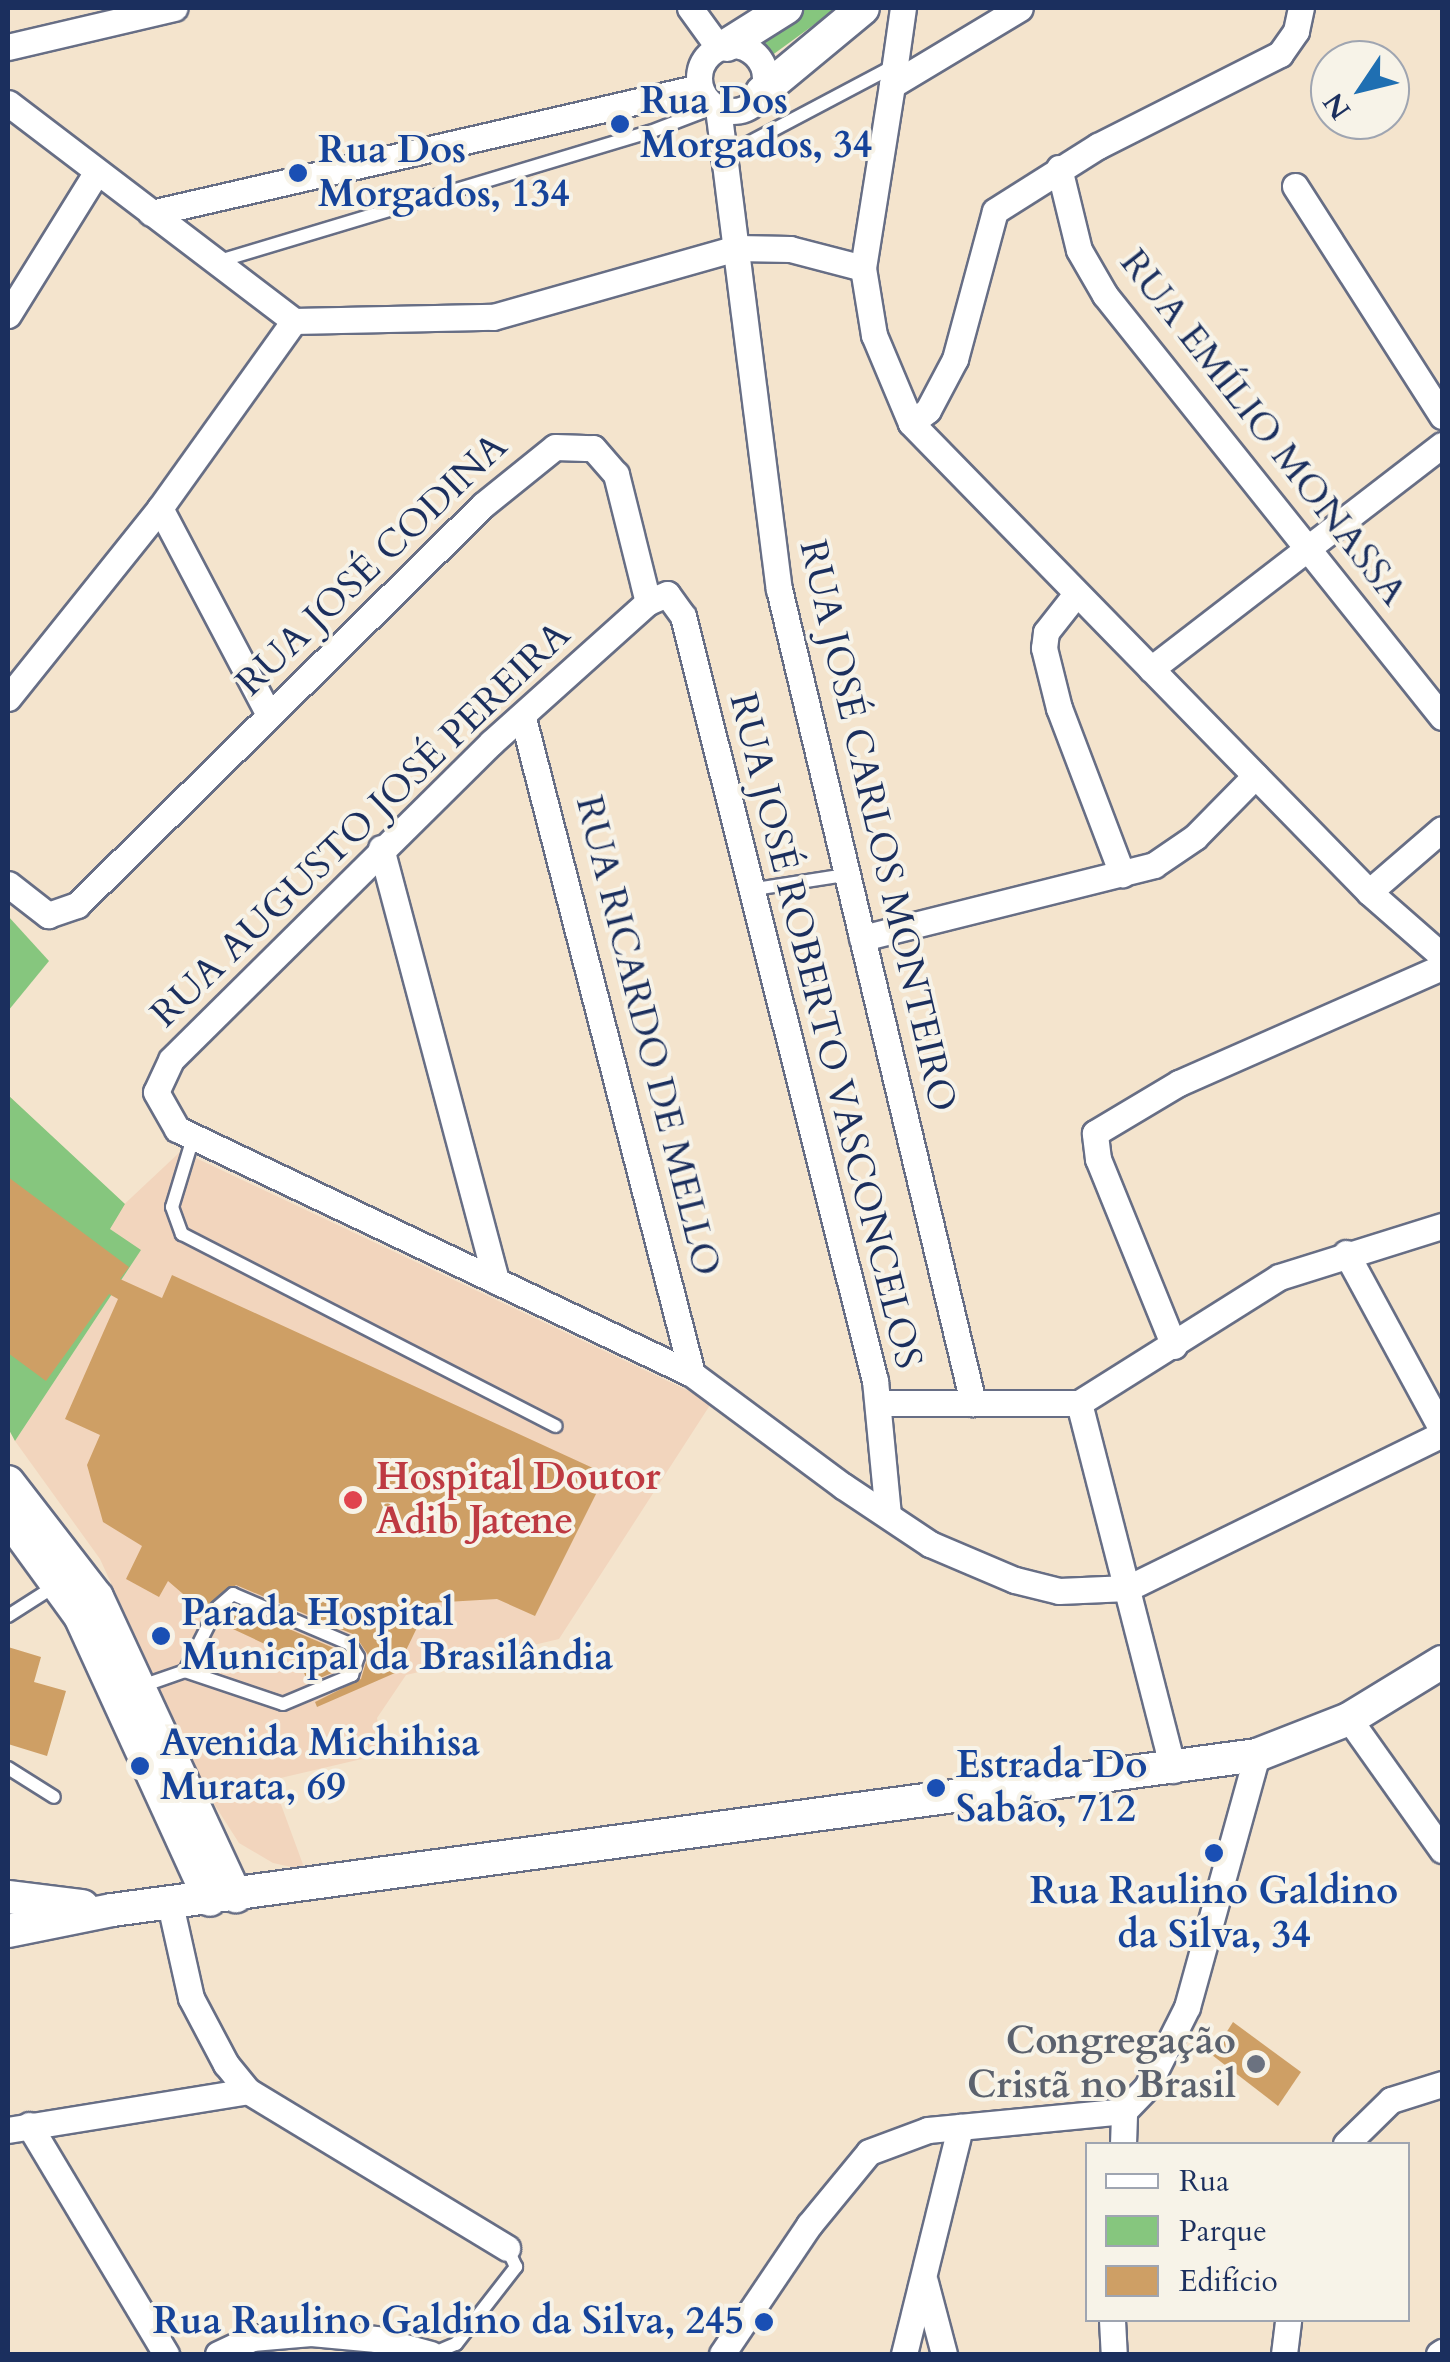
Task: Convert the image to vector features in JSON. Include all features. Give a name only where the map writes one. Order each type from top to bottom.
[{"type":"street","points":[[8,47],[174,8]]},
{"type":"street","points":[[717,51],[786,8]]},
{"type":"street","points":[[151,213],[727,101],[863,8]]},
{"type":"street","points":[[902,8],[863,268],[874,336],[911,423],[1369,892],[1442,956]]},
{"type":"street","points":[[893,76],[1020,8]]},
{"type":"street","points":[[911,423],[928,410],[955,359],[995,211],[1060,168],[1280,54],[1296,31],[1301,8]]},
{"type":"street","points":[[695,15],[717,51],[727,101]]},
{"type":"street","points":[[717,51],[758,58],[727,101]]},
{"type":"street","name":"RUA JOSÉ CARLOS MONTEIRO","points":[[727,101],[724,198],[737,248],[779,589],[973,1403]]},
{"type":"street","points":[[8,103],[294,322],[493,318],[737,248],[790,249],[863,268]]},
{"type":"street","name":"RUA EMÍLIO MONASSA","points":[[1060,168],[1069,221],[1091,275],[1442,717]]},
{"type":"street","points":[[8,315],[96,173]]},
{"type":"street","points":[[1295,186],[1442,416]]},
{"type":"street","points":[[8,698],[160,508],[294,322]]},
{"type":"street","points":[[1151,669],[1442,445]]},
{"type":"street","name":"RUA JOSÉ CODINA","points":[[8,884],[48,915],[70,910],[98,888],[483,505],[556,447],[594,448],[616,474],[648,602]]},
{"type":"street","points":[[160,508],[269,715]]},
{"type":"street","name":"RUA JOSÉ ROBERTO VASCONCELOS","points":[[648,602],[670,594],[679,602],[878,1403],[888,1515]]},
{"type":"street","points":[[1076,594],[1046,632],[1045,658],[1122,874]]},
{"type":"street","name":"RUA AUGUSTO JOSÉ PEREIRA","points":[[648,602],[381,848],[160,1076],[161,1108],[193,1138],[692,1374],[888,1515],[987,1572],[1059,1590],[1128,1588],[1442,1432]]},
{"type":"street","name":"RUA RICARDO DE MELLO","points":[[523,718],[692,1374]]},
{"type":"street","points":[[862,938],[1122,874],[1170,856],[1255,776]]},
{"type":"street","points":[[1369,892],[1442,829]]},
{"type":"street","points":[[381,848],[496,1281]]},
{"type":"street","points":[[1174,1346],[1098,1159],[1095,1133],[1179,1083],[1442,966]]},
{"type":"street","points":[[878,1403],[1080,1404],[1279,1277],[1442,1226]]},
{"type":"street","points":[[1346,1254],[1442,1432]]},
{"type":"street","points":[[1080,1404],[1174,1770]]},
{"type":"street","points":[[8,1482],[97,1597],[139,1687],[223,1898]]},
{"type":"street","points":[[8,1517],[60,1582],[180,1832],[223,1898]]},
{"type":"street","points":[[8,1931],[112,1910],[223,1898],[883,1802],[1174,1770],[1257,1754],[1349,1718],[1442,1662]]},
{"type":"street","points":[[1349,1718],[1442,1850]]},
{"type":"street","points":[[1122,2142],[1124,2111],[1147,2087],[1187,2007],[1257,1754]]},
{"type":"street","points":[[180,1832],[183,1862],[160,1905],[191,1998],[226,2064],[248,2091],[507,2248]]},
{"type":"street","points":[[8,1897],[112,1910]]},
{"type":"street","points":[[1348,2142],[1392,2100],[1442,2084]]},
{"type":"street","points":[[166,2354],[18,2128],[248,2091]]},
{"type":"street","points":[[722,2354],[810,2225],[869,2152],[902,2135],[1124,2111]]},
{"type":"street","points":[[904,2354],[925,2282],[960,2127]]},
{"type":"street","points":[[925,2282],[944,2354]]},
{"type":"street","points":[[1112,2322],[1114,2354]]},
{"type":"street","points":[[1284,2354],[1288,2322]]},
{"type":"street","points":[[218,2354],[252,2338],[311,2333],[376,2339],[432,2354]]},
{"type":"lane","points":[[723,149],[893,76]]},
{"type":"lane","points":[[213,263],[727,101]]},
{"type":"lane","points":[[750,890],[845,875]]},
{"type":"lane","points":[[193,1138],[172,1207],[182,1234],[556,1426]]},
{"type":"lane","points":[[8,1616],[60,1582]]},
{"type":"lane","points":[[139,1687],[185,1672],[283,1704],[352,1675],[358,1657],[350,1644],[233,1594],[217,1608],[185,1672]]},
{"type":"lane","points":[[8,1768],[54,1797]]},
{"type":"lane","points":[[432,2354],[456,2344],[516,2266],[507,2248]]},
{"type":"shaded area","name":"Hospital Doutor Adib Jatene","points":[[181,1151],[712,1402],[559,1639],[406,1675],[377,1718],[383,1754],[272,1780],[305,1870],[273,1863],[239,1843],[207,1793],[100,1559],[15,1441],[140,1251],[110,1229],[116,1212]]},
{"type":"green space","points":[[803,8],[837,8],[771,56],[759,41]]},
{"type":"green space","points":[[8,916],[49,961],[8,1011]]},
{"type":"green space","points":[[8,1095],[125,1204],[110,1229],[141,1250],[15,1441],[8,1428]]},
{"type":"building","points":[[8,1177],[129,1267],[120,1279],[162,1298],[172,1275],[606,1474],[535,1616],[497,1599],[429,1603],[395,1673],[317,1707],[315,1702],[361,1679],[368,1655],[355,1635],[236,1585],[204,1612],[168,1581],[159,1597],[126,1579],[142,1546],[103,1522],[87,1465],[100,1435],[65,1419],[118,1299],[109,1294],[46,1381],[8,1353]]},
{"type":"building","points":[[235,1606],[343,1652],[344,1668],[308,1683],[299,1660],[220,1623]]},
{"type":"building","points":[[8,1647],[41,1657],[34,1682],[66,1691],[47,1756],[8,1744]]},
{"type":"building","name":"Congregação Cristã no Brasil","points":[[1233,2022],[1301,2072],[1278,2106],[1212,2055]]},
{"type":"place","name":"Rua Dos Morgados, 34","points":[[620,124]]},
{"type":"place","name":"Rua Dos Morgados, 134","points":[[298,173]]},
{"type":"place","name":"Hospital Doutor Adib Jatene","points":[[353,1500]]},
{"type":"place","name":"Parada Hospital Municipal da Brasilândia","points":[[161,1636]]},
{"type":"place","name":"Avenida Michihisa Murata, 69","points":[[140,1766]]},
{"type":"place","name":"Estrada Do Sabão, 712","points":[[936,1788]]},
{"type":"place","name":"Rua Raulino Galdino da Silva, 34","points":[[1214,1853]]},
{"type":"place","name":"Congregação Cristã no Brasil","points":[[1256,2064]]},
{"type":"place","name":"Rua Raulino Galdino da Silva, 245","points":[[764,2322]]}]
